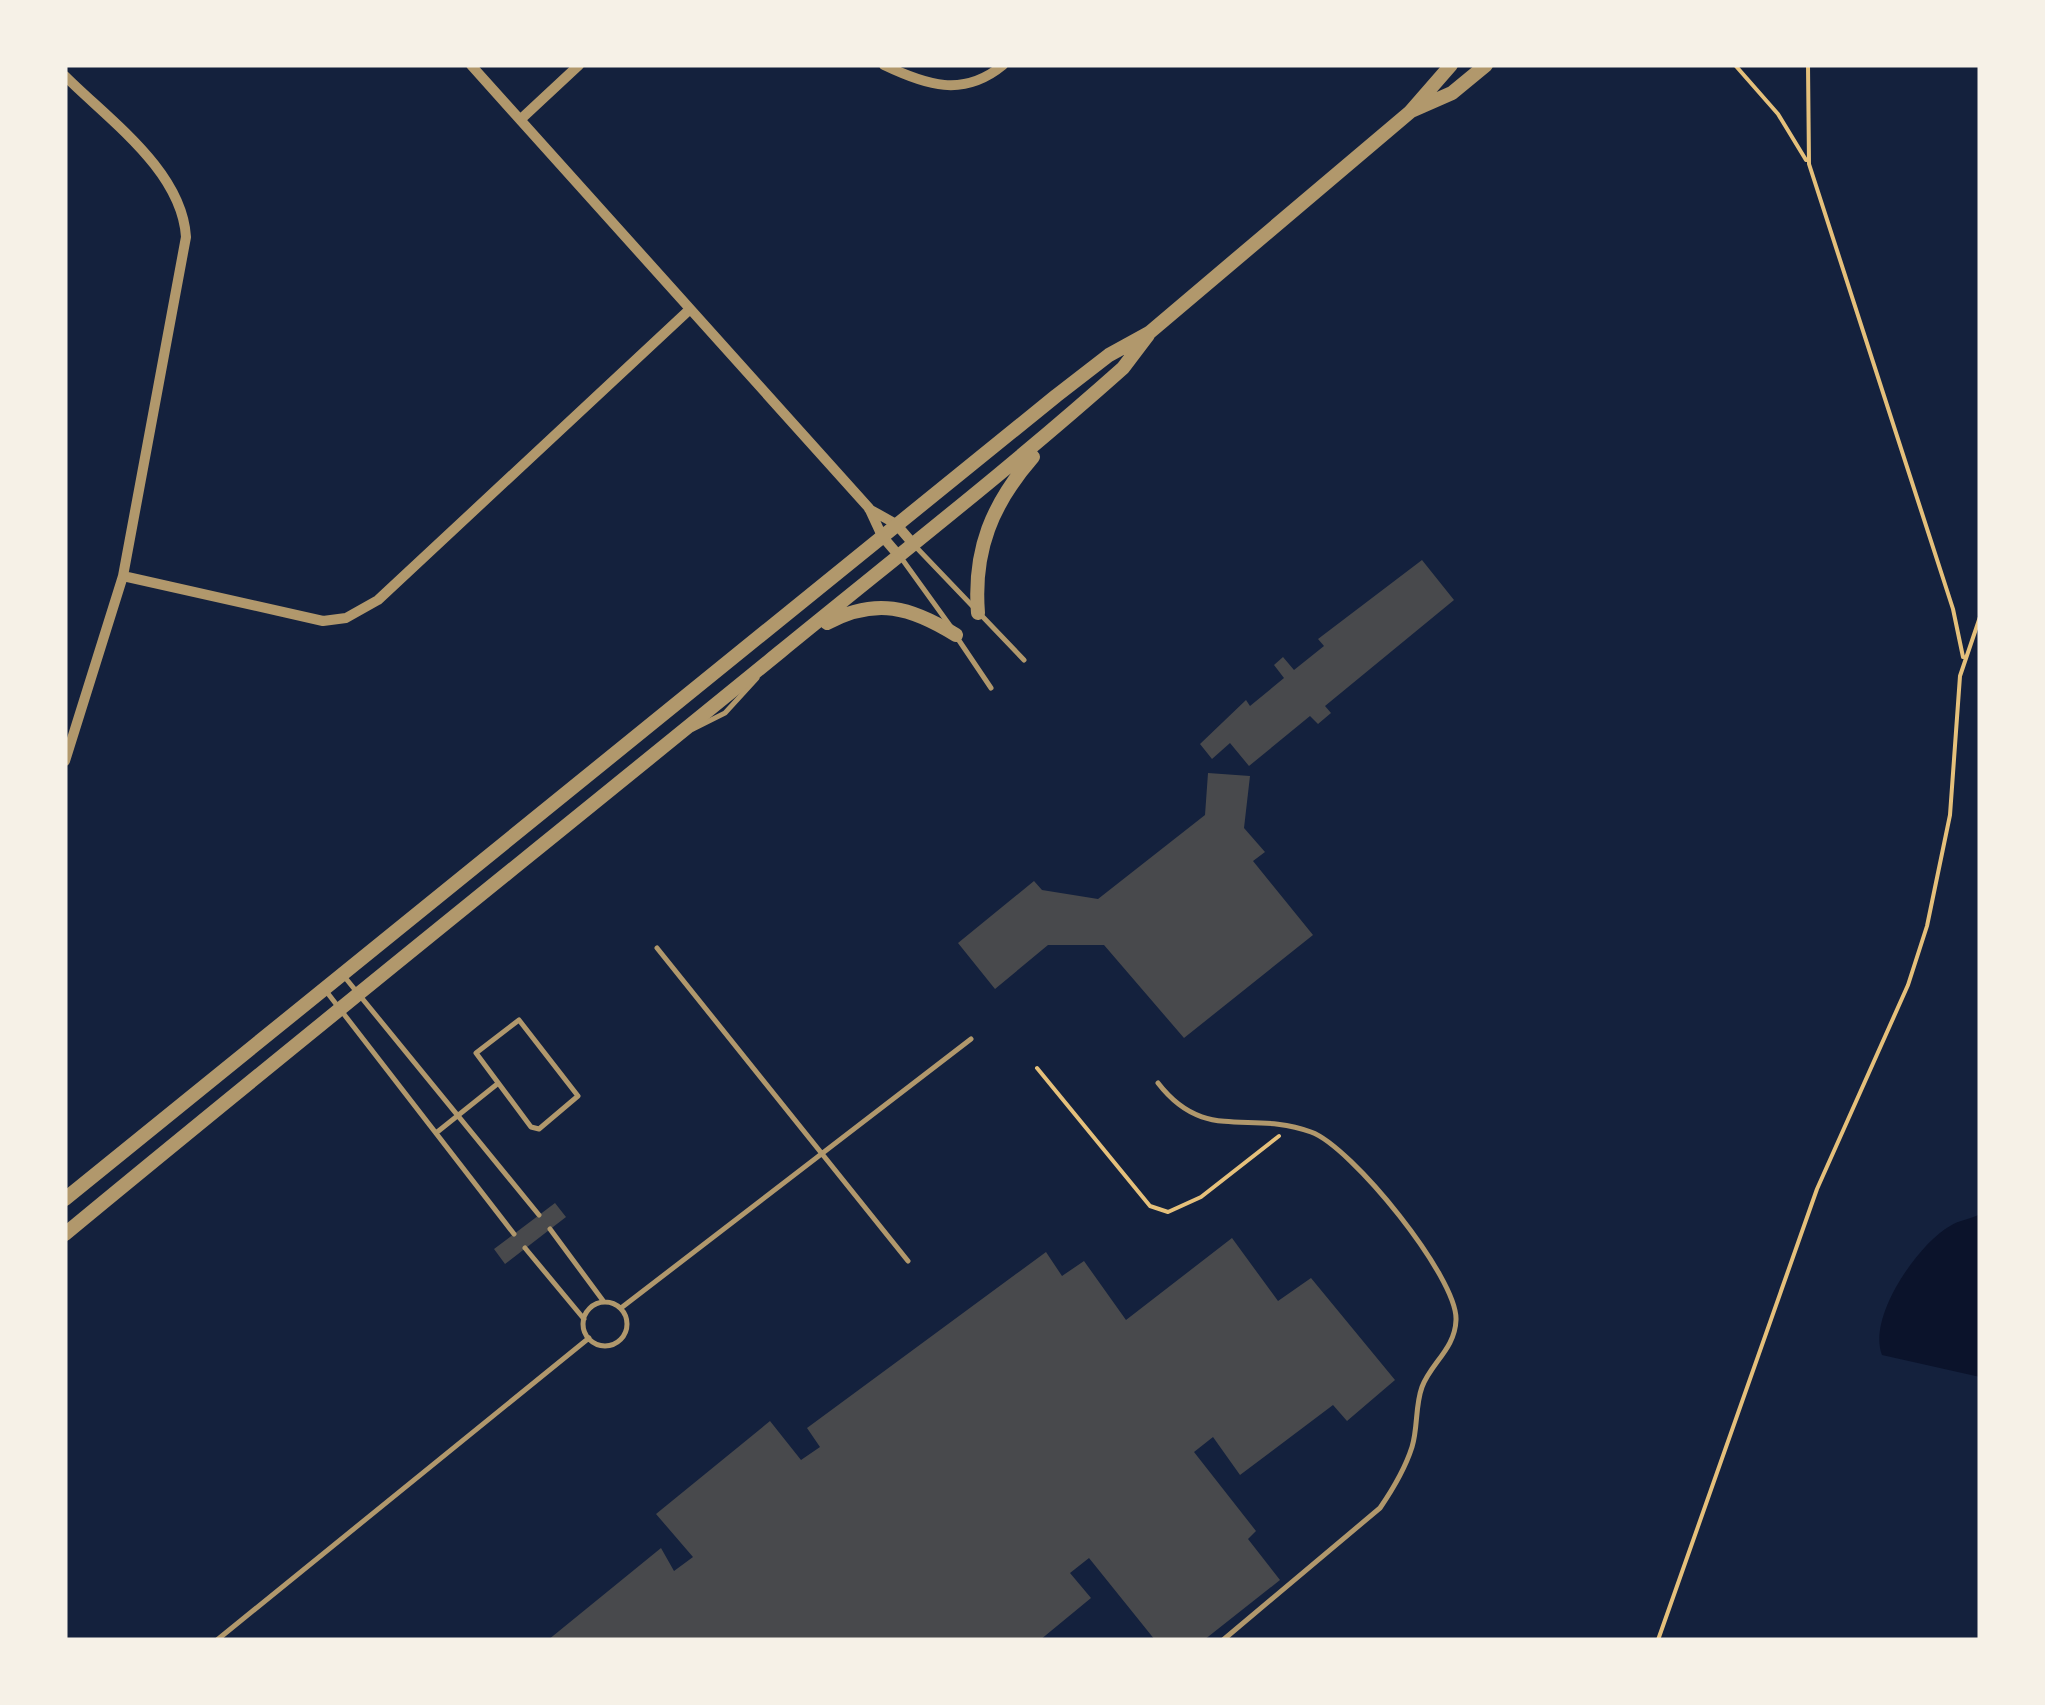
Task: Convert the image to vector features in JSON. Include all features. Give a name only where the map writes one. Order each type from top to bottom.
[{"type":"street","points":[[472,65],[868,508],[882,536],[900,557]]},
{"type":"street","points":[[520,119],[579,65]]},
{"type":"street","points":[[884,65],[938,87],[970,84],[1003,65]]},
{"type":"street","points":[[65,1199],[322,986],[896,524],[1109,355],[1149,334],[1410,112],[1450,65]]},
{"type":"street","points":[[1410,112],[1452,92],[1486,65]]},
{"type":"street","points":[[65,76],[146,157],[185,214],[182,262],[123,576],[65,761]]},
{"type":"street","points":[[123,576],[323,621],[346,618],[364,610],[688,311]]},
{"type":"street","points":[[65,1234],[357,991],[486,892],[915,546],[1131,360],[1149,334]]},
{"type":"street","points":[[978,613],[977,564],[986,527],[1015,478],[1066,418]]},
{"type":"street","points":[[868,508],[896,524],[915,546]]},
{"type":"street","points":[[787,646],[852,610],[882,606],[924,616],[956,636]]},
{"type":"lane","points":[[915,546],[1024,660]]},
{"type":"lane","points":[[900,557],[991,688]]},
{"type":"lane","points":[[656,948],[908,1262]]},
{"type":"lane","points":[[341,972],[539,1214]]},
{"type":"lane","points":[[322,986],[514,1234]]},
{"type":"lane","points":[[519,1020],[578,1096],[536,1129],[497,1084],[477,1051],[519,1020]]},
{"type":"lane","points":[[621,1308],[971,1038]]},
{"type":"lane","points":[[1158,1083],[1191,1116],[1291,1127],[1328,1141],[1366,1180],[1437,1268],[1451,1292],[1456,1322],[1447,1351],[1421,1390],[1412,1446],[1380,1508],[1223,1640]]},
{"type":"lane","points":[[436,1133],[497,1084]]},
{"type":"lane","points":[[550,1229],[604,1302],[621,1308]]},
{"type":"lane","points":[[526,1248],[584,1318],[589,1338]]},
{"type":"lane","points":[[584,1318],[592,1307],[604,1302]]},
{"type":"lane","points":[[589,1338],[608,1346],[621,1339],[627,1327],[621,1308]]},
{"type":"lane","points":[[217,1640],[589,1338]]},
{"type":"path","points":[[1735,65],[1778,114],[1808,164],[1953,609],[1964,657]]},
{"type":"path","points":[[1808,65],[1808,164]]},
{"type":"path","points":[[1658,1640],[1817,1189],[1908,986],[1928,926],[1950,815],[1964,657],[1980,617]]},
{"type":"path","points":[[1037,1068],[1150,1206],[1168,1212],[1202,1197],[1291,1127]]},
{"type":"water","points":[[1980,1214],[1980,1377],[1882,1355],[1882,1321],[1888,1302],[1910,1265],[1937,1235]]},
{"type":"building","points":[[1422,560],[1454,600],[1325,706],[1331,713],[1318,724],[1310,716],[1249,766],[1230,743],[1212,759],[1200,744],[1246,700],[1250,706],[1284,678],[1274,665],[1283,657],[1294,670],[1324,646],[1318,639]]},
{"type":"building","points":[[1208,773],[1250,776],[1244,828],[1265,852],[1253,861],[1313,935],[1184,1038],[1104,945],[1048,945],[995,989],[958,943],[1034,881],[1042,890],[1098,899],[1205,815]]},
{"type":"building","points":[[555,1203],[566,1217],[505,1264],[494,1249]]},
{"type":"building","points":[[1232,1238],[1278,1301],[1311,1278],[1395,1380],[1347,1421],[1333,1405],[1240,1475],[1213,1437],[1194,1452],[1256,1531],[1248,1539],[1280,1580],[1204,1640],[1155,1640],[1089,1558],[1070,1573],[1091,1598],[1040,1640],[548,1640],[661,1548],[674,1571],[693,1557],[656,1514],[770,1421],[801,1460],[820,1447],[807,1428],[1046,1252],[1062,1276],[1084,1261],[1126,1320]]}]
